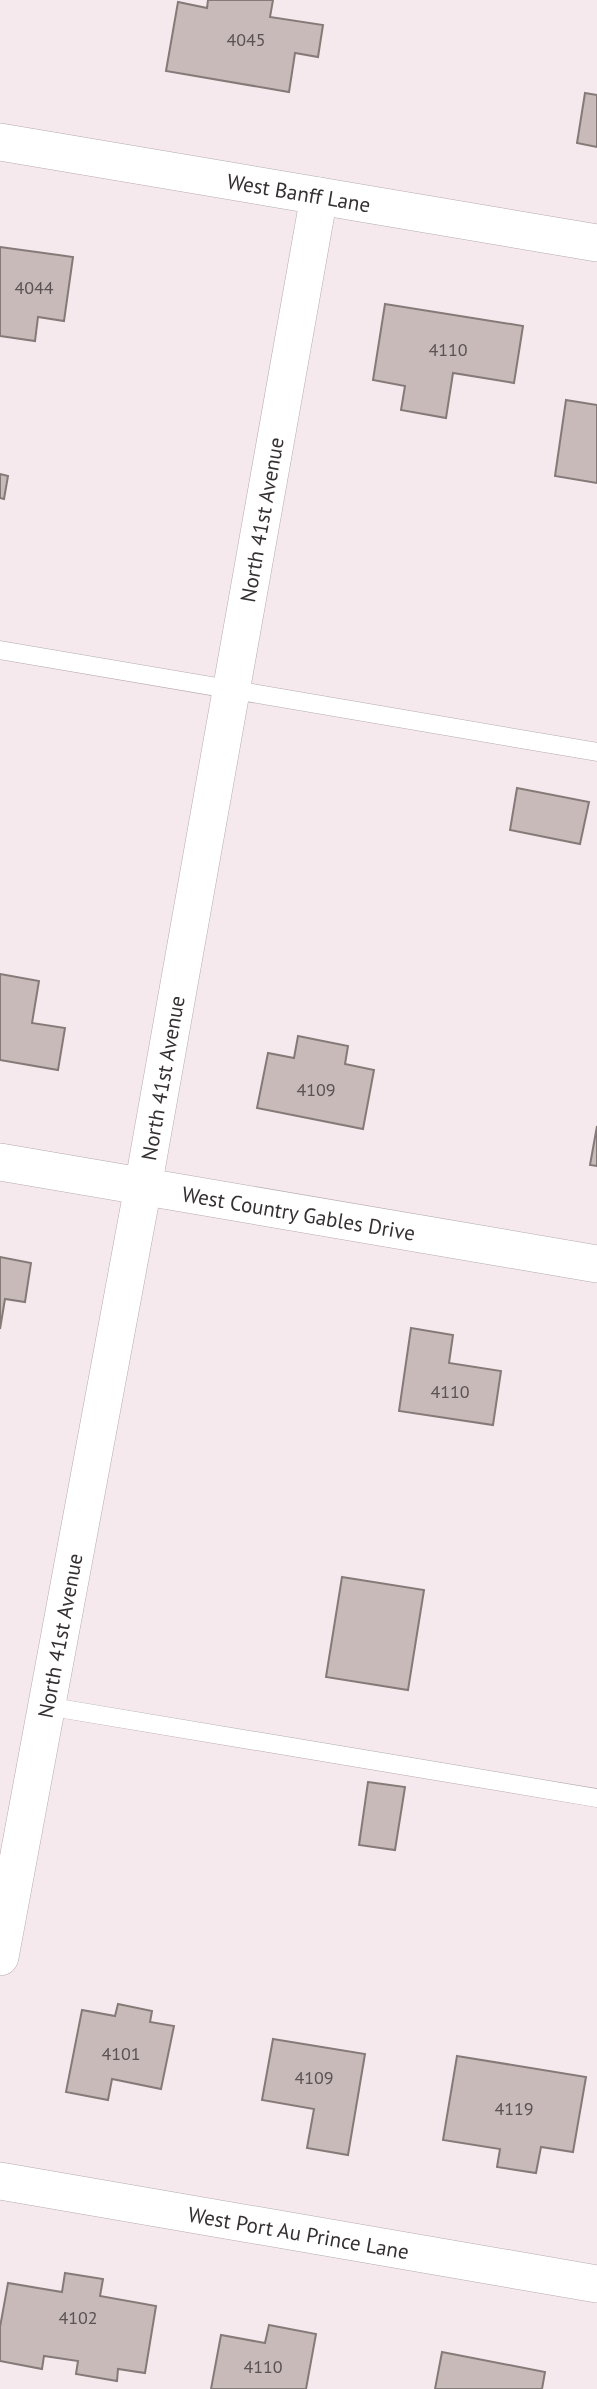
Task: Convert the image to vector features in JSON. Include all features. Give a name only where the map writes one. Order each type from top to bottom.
[{"type":"street","name":"West Banff Lane","points":[[0,142],[597,243]]},
{"type":"street","name":"North 41st Avenue","points":[[0,1957],[143,1186],[319,196]]},
{"type":"street","name":"West Country Gables Drive","points":[[0,1162],[597,1264]]},
{"type":"street","name":"West Port Au Prince Lane","points":[[0,2181],[597,2284]]},
{"type":"lane","points":[[0,650],[597,752]]},
{"type":"lane","points":[[46,1706],[597,1798]]},
{"type":"building","points":[[208,0],[273,0],[270,17],[323,25],[318,57],[295,53],[289,92],[166,71],[178,2],[207,8]]},
{"type":"building","points":[[585,93],[597,95],[597,147],[577,143]]},
{"type":"building","points":[[0,247],[73,257],[64,321],[38,317],[35,341],[0,336]]},
{"type":"building","points":[[385,304],[523,326],[514,383],[453,373],[446,418],[401,410],[405,386],[373,380]]},
{"type":"building","points":[[566,400],[597,405],[597,483],[555,476]]},
{"type":"building","points":[[0,474],[8,476],[4,499],[0,498]]},
{"type":"building","points":[[517,788],[589,802],[580,844],[510,830]]},
{"type":"building","points":[[0,974],[39,981],[32,1023],[65,1028],[58,1070],[0,1060]]},
{"type":"building","points":[[298,1036],[348,1046],[345,1064],[374,1070],[363,1129],[257,1108],[268,1053],[294,1058]]},
{"type":"building","points":[[597,1126],[597,1166],[590,1165]]},
{"type":"building","points":[[0,1257],[31,1263],[25,1302],[5,1299],[0,1329]]},
{"type":"building","points":[[411,1328],[453,1335],[449,1363],[501,1371],[493,1425],[399,1411]]},
{"type":"building","points":[[342,1577],[424,1590],[408,1690],[326,1677]]},
{"type":"building","points":[[368,1782],[405,1787],[395,1850],[359,1845]]},
{"type":"building","points":[[118,2004],[152,2011],[150,2022],[174,2026],[161,2089],[112,2079],[108,2100],[66,2092],[82,2010],[115,2016]]},
{"type":"building","points":[[273,2039],[365,2054],[348,2155],[307,2148],[314,2109],[262,2100]]},
{"type":"building","points":[[457,2056],[586,2077],[573,2152],[541,2147],[536,2173],[497,2167],[500,2149],[443,2140]]},
{"type":"building","points":[[65,2273],[103,2279],[100,2296],[156,2306],[145,2373],[118,2369],[117,2381],[76,2374],[78,2361],[44,2356],[42,2369],[0,2361],[0,2327],[8,2283],[62,2292]]},
{"type":"building","points":[[269,2325],[316,2334],[306,2389],[211,2389],[221,2335],[265,2343]]},
{"type":"building","points":[[442,2352],[545,2372],[542,2389],[435,2389]]}]
